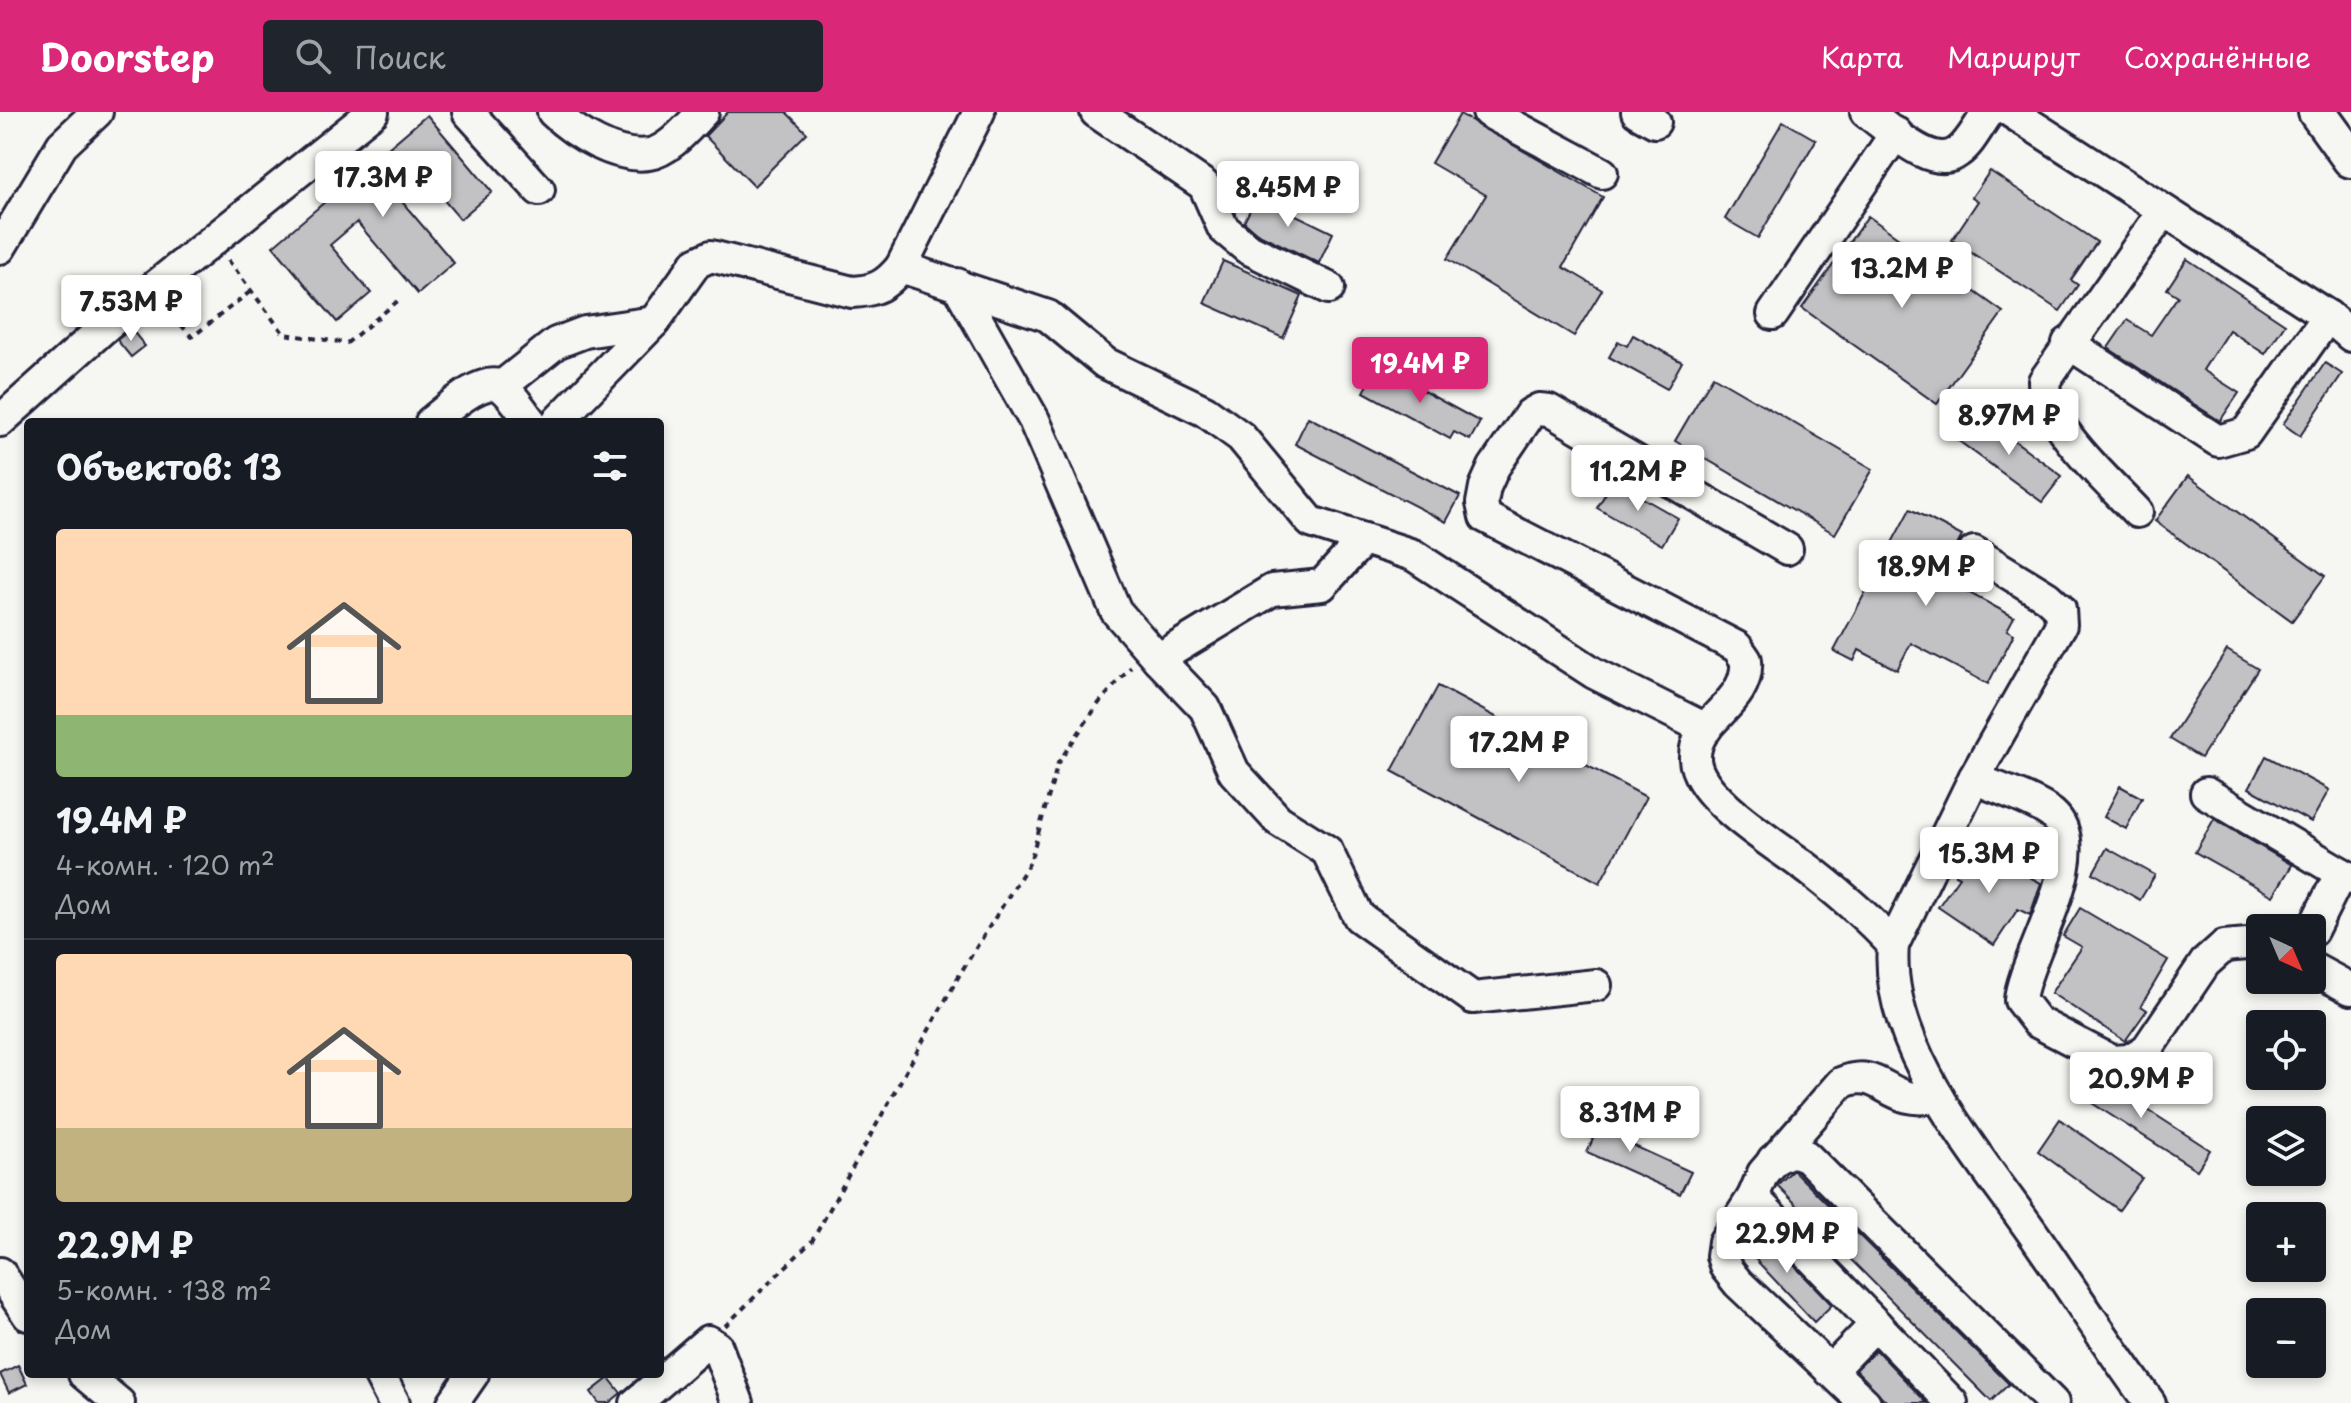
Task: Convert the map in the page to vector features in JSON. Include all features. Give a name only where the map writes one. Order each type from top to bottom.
[{"type":"main road","points":[[2317,112],[2351,159]]},
{"type":"street","points":[[0,248],[62,145],[97,112]]},
{"type":"street","points":[[0,421],[213,239],[373,112]]},
{"type":"street","points":[[468,112],[539,190]]},
{"type":"street","points":[[553,112],[579,134],[603,147],[649,154],[676,139],[703,112]]},
{"type":"street","points":[[561,418],[654,322],[696,263],[711,256],[852,292],[880,287],[901,267],[979,112]]},
{"type":"street","points":[[1096,112],[1137,123],[1204,185],[1223,228],[1247,248],[1329,288]]},
{"type":"street","points":[[1488,112],[1602,173]]},
{"type":"street","points":[[1866,112],[1932,157],[1948,159],[1961,151],[1989,112]]},
{"type":"street","points":[[2011,112],[2328,316],[2351,336]]},
{"type":"street","points":[[1773,314],[1896,133]]},
{"type":"street","points":[[2137,512],[2089,462],[2047,404],[2044,381],[2163,212]]},
{"type":"street","points":[[901,267],[1048,316],[1105,363],[1205,411],[1241,437],[1311,522],[1413,555],[1594,673],[1706,729]]},
{"type":"street","points":[[957,284],[1034,420],[1116,611],[1205,708],[1234,772],[1278,820],[1327,851],[1359,917],[1473,998],[1596,985]]},
{"type":"street","points":[[2068,343],[2218,441],[2246,433],[2328,316]]},
{"type":"street","points":[[502,386],[556,343],[585,332],[654,322]]},
{"type":"street","points":[[436,418],[476,388],[492,383],[502,386],[528,418]]},
{"type":"street","points":[[1787,549],[1549,410],[1539,409],[1530,414],[1494,467],[1482,503],[1485,517],[1495,525],[1555,551],[1737,647],[1746,660],[1743,689],[1697,742],[1695,761],[1707,784],[1740,818],[1811,871],[1893,945]]},
{"type":"street","points":[[1158,659],[1272,590],[1322,585],[1364,539]]},
{"type":"street","points":[[1974,552],[2047,597],[2060,609],[2061,625],[1974,778],[1893,945],[1891,975],[1907,1029],[1938,1096],[2150,1403]]},
{"type":"street","points":[[1974,778],[2051,813],[2064,837],[2054,910],[2021,982],[2020,1000],[2037,1022],[2112,1061],[2129,1060],[2147,1049],[2205,963],[2224,946],[2246,944]]},
{"type":"street","points":[[2206,793],[2346,876],[2323,914]]},
{"type":"street","points":[[2326,976],[2351,989]]},
{"type":"street","points":[[1865,1403],[1726,1268],[1722,1256],[1724,1242],[1753,1197],[1763,1173],[1841,1083],[1856,1076],[1871,1079],[1899,1096],[1917,1101],[1938,1096]]},
{"type":"street","points":[[1773,1160],[1792,1151],[1806,1156],[2053,1403]]},
{"type":"street","points":[[1753,1197],[1952,1403]]},
{"type":"street","points":[[0,1273],[24,1309]]},
{"type":"street","points":[[1830,1371],[1876,1324]]},
{"type":"street","points":[[636,1403],[704,1343],[713,1342],[738,1403]]},
{"type":"street","points":[[91,1378],[111,1390]]},
{"type":"street","points":[[381,1378],[394,1403]]},
{"type":"street","points":[[453,1403],[470,1378]]},
{"type":"path","points":[[213,239],[284,334],[347,343],[399,300]]},
{"type":"path","points":[[151,291],[192,337],[251,290]]},
{"type":"path","points":[[717,1347],[728,1320],[812,1241],[961,972],[1030,862],[1058,763],[1099,703],[1136,661],[1158,659]]},
{"type":"building","points":[[728,112],[786,112],[807,133],[754,186],[705,136]]},
{"type":"building","points":[[1460,114],[1603,197],[1563,267],[1602,290],[1574,336],[1447,259],[1486,195],[1431,163]]},
{"type":"building","points":[[427,115],[492,192],[460,219],[418,170],[393,191],[454,263],[418,294],[357,222],[330,245],[371,293],[337,322],[273,246]]},
{"type":"building","points":[[1783,121],[1816,140],[1758,238],[1725,219]]},
{"type":"building","points":[[1990,171],[2097,242],[2071,280],[2078,285],[2060,311],[1952,240],[1978,201],[1972,197]]},
{"type":"building","points":[[1257,196],[1333,233],[1319,263],[1257,233],[1244,222]]},
{"type":"building","points":[[1868,216],[2003,312],[1937,404],[1802,308]]},
{"type":"building","points":[[2187,259],[2285,324],[2265,354],[2229,330],[2203,370],[2239,393],[2220,421],[2108,348],[2127,320],[2151,335],[2178,296],[2167,289]]},
{"type":"building","points":[[1223,261],[1302,296],[1283,338],[1204,303]]},
{"type":"building","points":[[131,329],[145,346],[131,357],[117,340]]},
{"type":"building","points":[[1633,335],[1682,362],[1667,389],[1609,357],[1618,341],[1627,346]]},
{"type":"building","points":[[2325,363],[2342,374],[2300,436],[2283,424]]},
{"type":"building","points":[[1378,366],[1480,422],[1470,440],[1454,432],[1450,439],[1364,392]]},
{"type":"building","points":[[1713,376],[1873,469],[1835,534],[1675,441]]},
{"type":"building","points":[[1976,412],[2062,476],[2042,502],[1956,439]]},
{"type":"building","points":[[1308,417],[1460,496],[1446,522],[1295,444]]},
{"type":"building","points":[[2188,476],[2325,576],[2292,621],[2155,521]]},
{"type":"building","points":[[1613,481],[1678,518],[1662,545],[1597,508]]},
{"type":"building","points":[[1910,509],[1962,536],[1940,577],[2014,617],[2007,630],[2014,634],[1988,684],[1911,643],[1897,670],[1859,650],[1854,661],[1834,651]]},
{"type":"building","points":[[2227,650],[2258,669],[2201,758],[2170,739]]},
{"type":"building","points":[[1438,686],[1646,797],[1600,883],[1392,771]]},
{"type":"building","points":[[2266,756],[2329,790],[2311,822],[2249,788]]},
{"type":"building","points":[[2120,786],[2142,798],[2126,829],[2104,817]]},
{"type":"building","points":[[2214,819],[2292,865],[2273,896],[2195,852]]},
{"type":"building","points":[[1971,846],[2041,883],[2030,915],[2018,909],[1994,945],[1938,907],[1959,877],[1955,875]]},
{"type":"building","points":[[2107,848],[2155,875],[2140,900],[2093,873]]},
{"type":"building","points":[[2080,908],[2168,960],[2141,1006],[2147,1010],[2125,1041],[2051,993],[2082,947],[2063,936]]},
{"type":"building","points":[[2086,1070],[2210,1150],[2197,1170],[2073,1091]]},
{"type":"building","points":[[1584,1111],[1634,1134],[1630,1144],[1691,1172],[1680,1194],[1587,1152],[1593,1139],[1575,1131]]},
{"type":"building","points":[[2060,1119],[2142,1178],[2119,1210],[2038,1151]]},
{"type":"building","points":[[1793,1170],[2009,1384],[1991,1401],[1777,1185]]},
{"type":"building","points":[[1756,1226],[1832,1305],[1814,1322],[1743,1246]]},
{"type":"building","points":[[1876,1350],[1927,1403],[1888,1403],[1881,1396],[1856,1370]]},
{"type":"building","points":[[18,1365],[27,1384],[9,1393],[0,1374]]},
{"type":"building","points":[[609,1378],[621,1393],[609,1403],[599,1403],[591,1392]]}]
